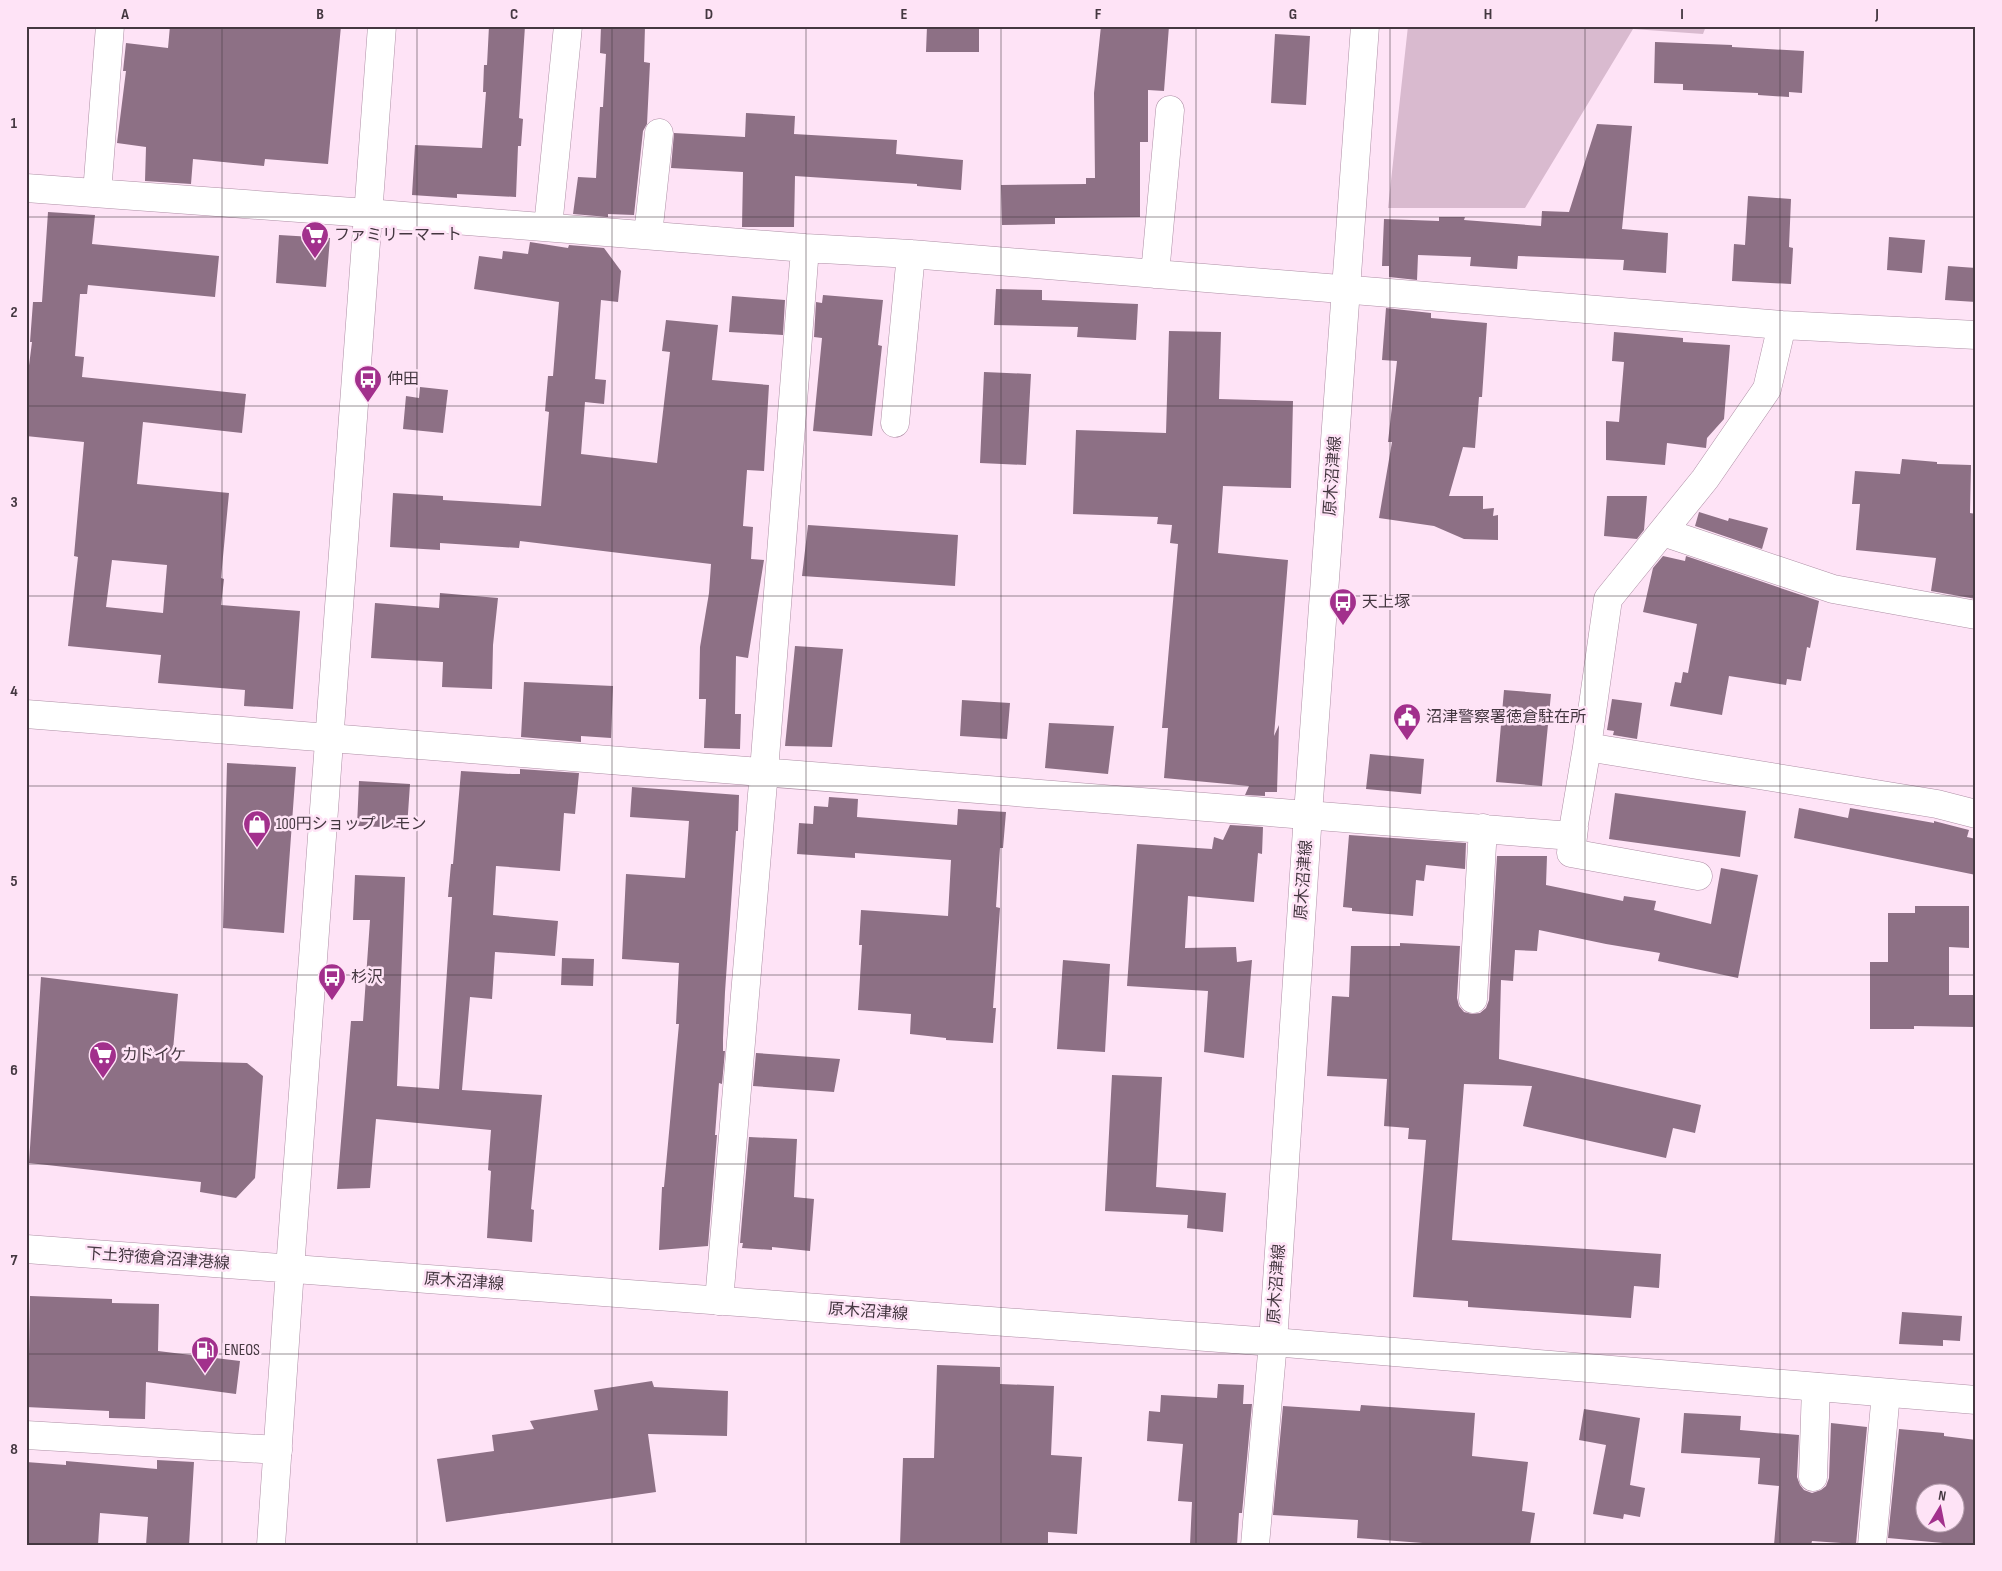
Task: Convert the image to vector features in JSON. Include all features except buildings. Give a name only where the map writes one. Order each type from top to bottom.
[{"type":"street","points":[[97,193],[110,26]]},
{"type":"street","points":[[271,1545],[382,26]]},
{"type":"street","points":[[548,227],[568,26]]},
{"type":"street","name":"原木沼津線","points":[[290,1269],[1273,1342],[1308,814],[1365,26]]},
{"type":"street","points":[[1155,274],[1170,110]]},
{"type":"street","points":[[648,235],[659,133]]},
{"type":"street","points":[[26,188],[368,212],[805,248],[911,254],[1782,325],[1976,335]]},
{"type":"street","points":[[719,1301],[764,772],[805,248]]},
{"type":"street","points":[[895,423],[911,254]]},
{"type":"street","points":[[1698,876],[1571,853],[1608,599],[1705,479],[1767,389],[1782,325]]},
{"type":"street","points":[[1663,532],[1833,589],[1976,615]]},
{"type":"street","points":[[26,714],[1572,836],[1574,828]]},
{"type":"street","points":[[1587,748],[1937,804],[1976,814]]},
{"type":"street","points":[[1473,999],[1483,828]]},
{"type":"street","name":"下土狩徳倉沼津港線","points":[[26,1249],[290,1269]]},
{"type":"street","points":[[1255,1545],[1273,1342],[1976,1400]]},
{"type":"street","points":[[1813,1476],[1816,1387]]},
{"type":"street","points":[[1872,1545],[1886,1393]]},
{"type":"street","points":[[26,1435],[278,1450]]},
{"type":"shaded area","points":[[1408,26],[1706,26],[1703,34],[1633,29],[1525,208],[1388,208]]},
{"type":"place","name":"ファミリーマート","points":[[315,259]]},
{"type":"place","name":"仲田","points":[[368,403]]},
{"type":"place","name":"天上塚","points":[[1343,626]]},
{"type":"place","name":"沼津警察署徳倉駐在所","points":[[1407,741]]},
{"type":"place","name":"100円ショップ レモン","points":[[257,848]]},
{"type":"place","name":"杉沢","points":[[332,1001]]},
{"type":"place","name":"カドイケ","points":[[103,1079]]},
{"type":"place","name":"ENEOS","points":[[205,1374]]}]
